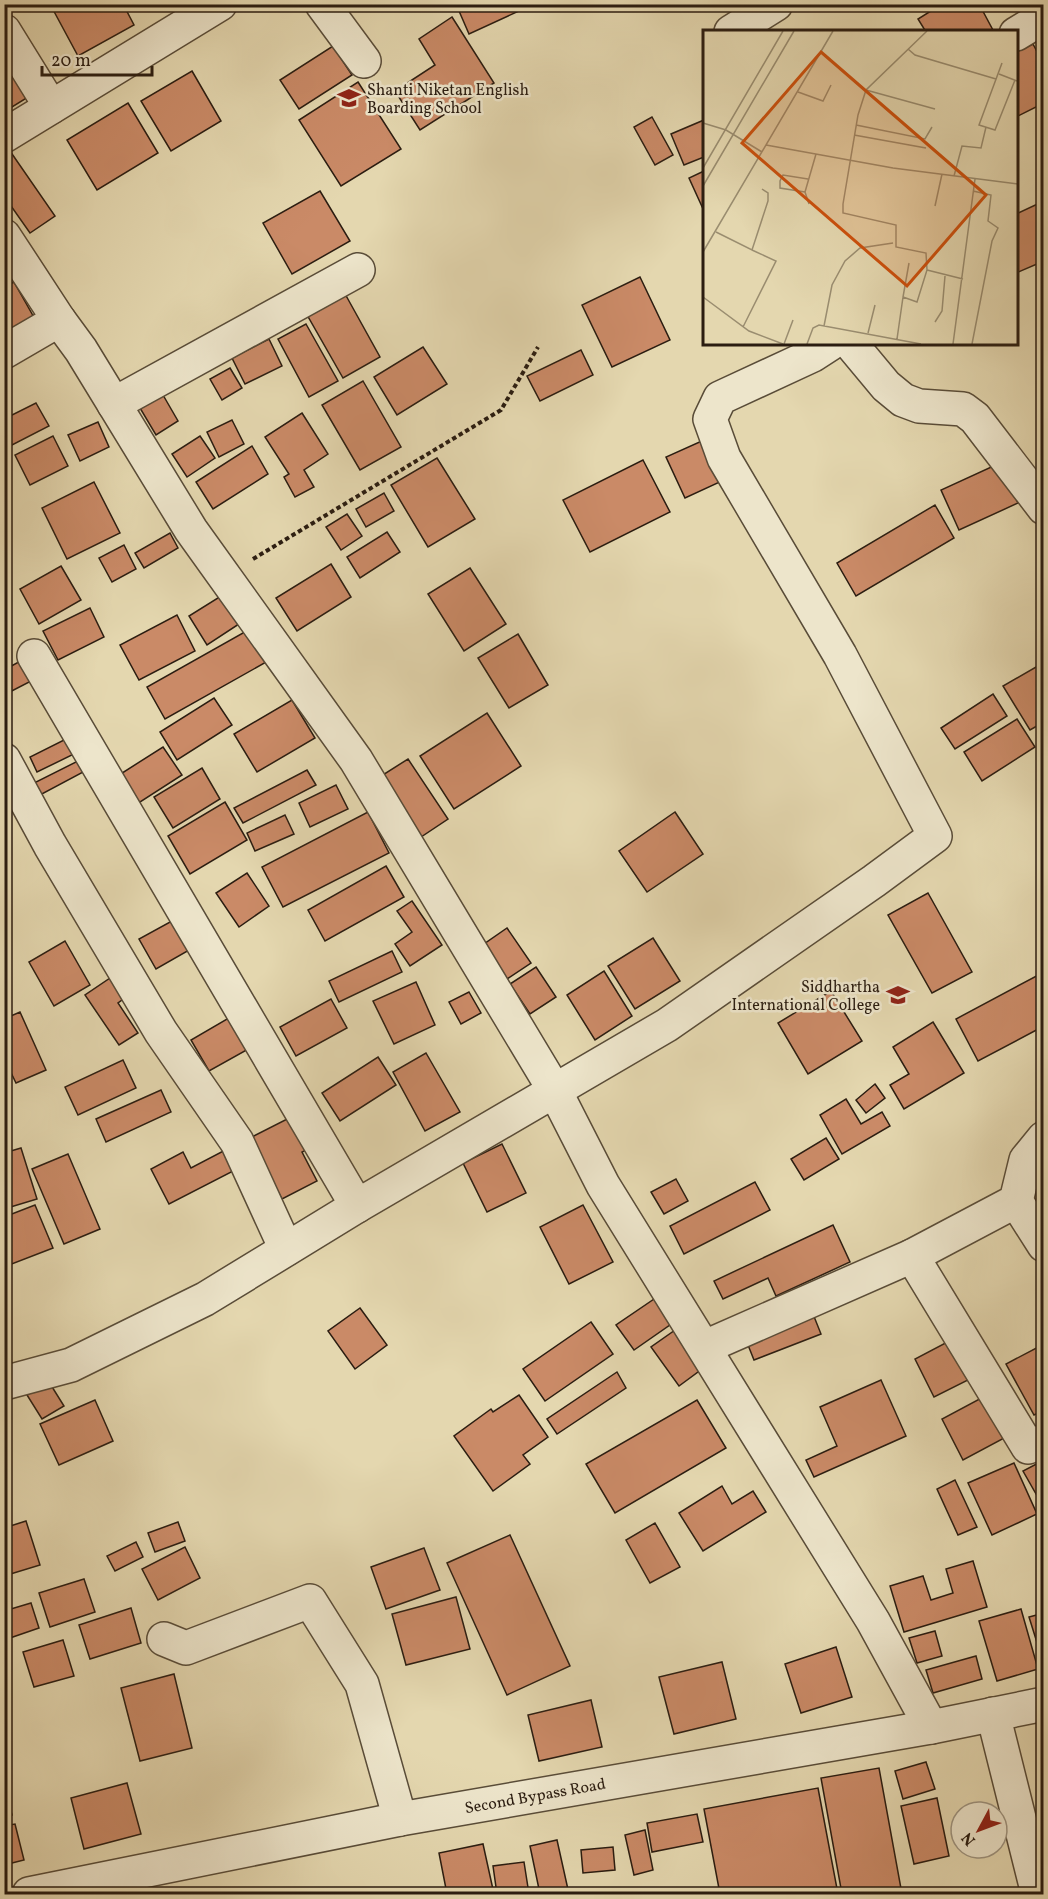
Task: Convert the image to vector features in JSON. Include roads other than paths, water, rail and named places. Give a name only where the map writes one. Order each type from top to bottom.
[{"type":"street","points":[[4,136],[219,4]]},
{"type":"street","points":[[322,4],[364,61]]},
{"type":"street","points":[[733,30],[776,4]]},
{"type":"street","points":[[1018,33],[1044,17]]},
{"type":"street","points":[[4,31],[51,107]]},
{"type":"street","points":[[4,236],[58,320],[81,350],[191,530],[356,760],[555,1091],[603,1185],[873,1621],[931,1726]]},
{"type":"street","points":[[114,404],[358,270]]},
{"type":"street","points":[[4,352],[58,320]]},
{"type":"street","points":[[4,1383],[71,1365],[204,1299],[357,1206],[667,1024],[874,881],[935,836],[840,655],[724,458],[710,419],[720,398],[813,355],[828,345]]},
{"type":"street","points":[[852,345],[886,386],[903,400],[919,406],[963,409],[975,418],[1044,508]]},
{"type":"street","points":[[34,656],[357,1206]]},
{"type":"street","points":[[4,759],[50,845],[161,1032],[237,1142],[286,1249]]},
{"type":"street","points":[[1044,1138],[1026,1160],[1016,1201],[1044,1245]]},
{"type":"street","points":[[705,1347],[912,1256],[1016,1201]]},
{"type":"street","points":[[912,1256],[1028,1447],[1044,1441]]},
{"type":"street","points":[[164,1639],[186,1648],[310,1601],[362,1684],[399,1819]]},
{"type":"street","name":"Second Bypass Road","points":[[28,1894],[399,1819],[931,1726],[1044,1704]]},
{"type":"street","points":[[993,1714],[1038,1894]]},
{"type":"place","name":"Shanti Niketan English Boarding School","points":[[349,98]]},
{"type":"place","name":"Siddhartha International College","points":[[898,995]]}]
